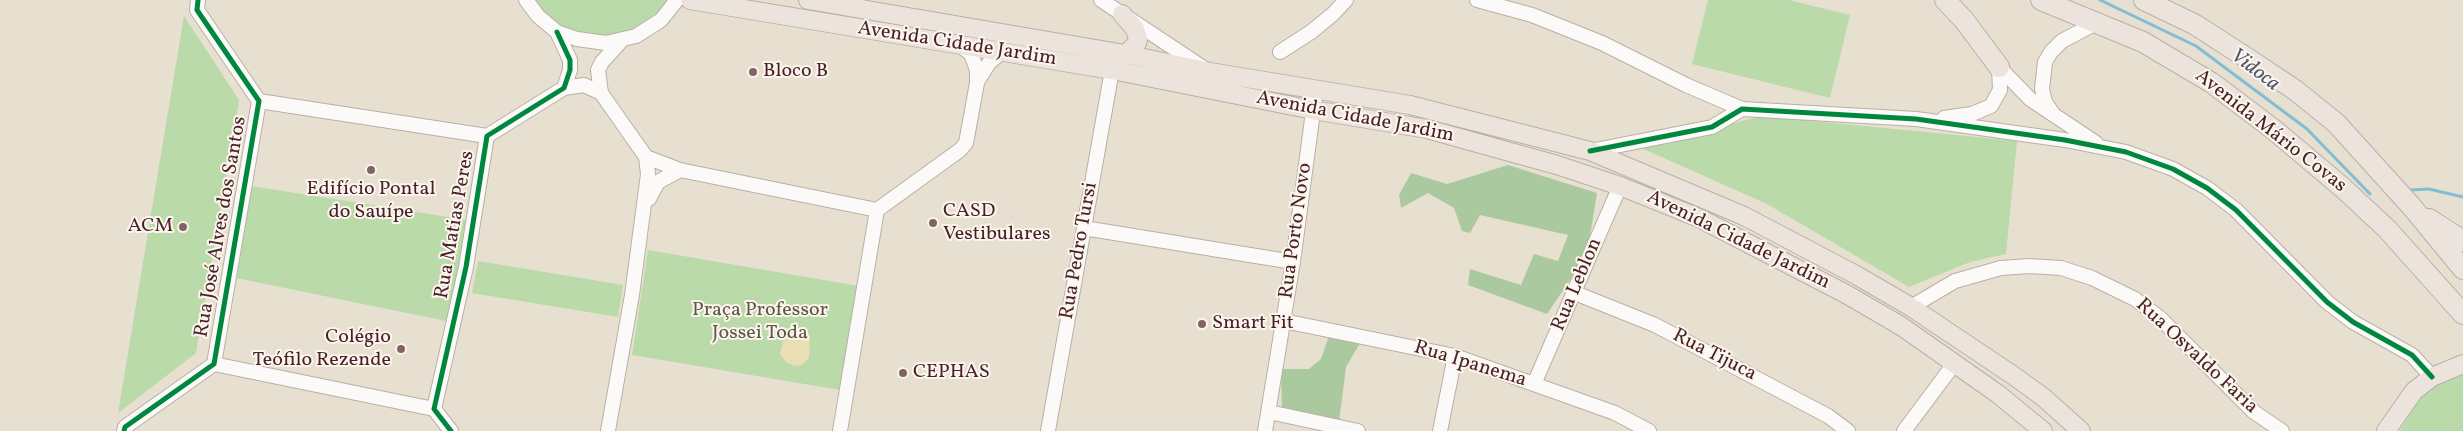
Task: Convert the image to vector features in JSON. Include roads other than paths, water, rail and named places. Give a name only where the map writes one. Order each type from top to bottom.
[{"type":"highway","points":[[1945,0],[1964,20],[1999,67]]},
{"type":"highway","name":"Avenida Mário Covas","points":[[2041,0],[2143,42],[2212,83],[2273,129],[2387,228],[2463,314]]},
{"type":"highway","name":"Avenida Mário Covas","points":[[2144,0],[2194,24],[2295,90],[2336,123],[2412,208],[2463,269]]},
{"type":"highway","points":[[2412,208],[2463,241]]},
{"type":"main road","name":"Avenida Cidade Jardim","points":[[690,0],[1112,70],[1313,110],[1426,129],[1557,165],[1620,186],[1715,225],[1846,294],[1901,326],[1998,394],[2043,431]]},
{"type":"main road","name":"Avenida Cidade Jardim","points":[[808,0],[1125,54],[1210,72],[1410,105],[1590,150],[1744,216],[1856,275],[1911,307],[2036,392],[2080,431]]},
{"type":"main road","points":[[1112,70],[1137,43],[1138,39],[1135,29],[1122,14]]},
{"type":"main road","points":[[2386,431],[2414,391],[2432,377],[2460,365]]},
{"type":"street","name":"Rua José Alves dos Santos","points":[[124,431],[125,427],[214,364],[259,101],[197,10],[198,0]]},
{"type":"street","points":[[526,0],[538,16],[557,32],[592,42],[622,40],[636,36],[661,20],[676,0]]},
{"type":"street","points":[[1101,0],[1210,72]]},
{"type":"street","points":[[1280,52],[1311,32],[1333,14],[1346,0]]},
{"type":"street","points":[[1477,0],[1532,16],[1602,43],[1686,85],[1742,109],[1916,120],[2066,140],[2126,152],[2174,169],[2207,188],[2236,210],[2327,302],[2353,322],[2412,355],[2432,377]]},
{"type":"street","points":[[2055,117],[2045,102],[2042,89],[2045,62],[2051,52],[2062,41],[2098,22]]},
{"type":"street","points":[[557,32],[570,60],[570,70],[564,88],[584,85],[601,93]]},
{"type":"street","points":[[608,431],[648,174],[646,157],[601,93],[598,70],[602,62],[622,40]]},
{"type":"street","points":[[840,431],[877,210],[960,150],[966,143],[977,83],[975,63],[971,54],[961,46]]},
{"type":"street","points":[[977,83],[989,63],[1002,52]]},
{"type":"street","points":[[1916,120],[1957,118],[1981,112],[1991,106],[2000,90],[1999,67]]},
{"type":"street","points":[[1999,67],[2030,99],[2055,117],[2107,148]]},
{"type":"street","name":"Rua Pedro Tursi","points":[[1048,431],[1112,70]]},
{"type":"street","name":"Rua Matias Peres","points":[[434,409],[466,267],[487,136],[564,88]]},
{"type":"street","name":"Rua Porto Novo","points":[[1265,431],[1293,262],[1316,90]]},
{"type":"street","points":[[259,101],[487,136]]},
{"type":"street","points":[[1590,150],[1712,127],[1742,109]]},
{"type":"street","points":[[646,157],[680,170],[877,210]]},
{"type":"street","points":[[644,208],[658,182],[680,170]]},
{"type":"street","name":"Rua Leblon","points":[[1534,384],[1620,186]]},
{"type":"street","points":[[1084,228],[1293,262]]},
{"type":"street","name":"Rua Osvaldo Faria","points":[[1911,307],[1936,292],[1972,275],[2010,268],[2029,266],[2061,268],[2092,278],[2115,287],[2160,318],[2254,412],[2282,431]]},
{"type":"street","points":[[1932,321],[1936,292]]},
{"type":"street","name":"Rua Tijuca","points":[[1575,293],[1655,325],[1828,416],[1848,431]]},
{"type":"street","name":"Rua Ipanema","points":[[1284,321],[1455,356],[1615,412],[1650,431]]},
{"type":"street","points":[[1440,431],[1455,356]]},
{"type":"street","points":[[214,364],[434,409],[451,431]]},
{"type":"street","points":[[1904,431],[1954,364]]},
{"type":"street","points":[[1269,412],[1358,431]]},
{"type":"waterway","name":"Vidoca","points":[[2100,0],[2196,46],[2307,129],[2370,194]]},
{"type":"waterway","name":"Vidoca","points":[[2411,190],[2429,189],[2463,197]]},
{"type":"place","name":"Bloco B","points":[[753,72]]},
{"type":"place","name":"Edifício Pontal do Sauípe","points":[[371,170]]},
{"type":"place","name":"CASD Vestibulares","points":[[933,223]]},
{"type":"place","name":"ACM","points":[[183,227]]},
{"type":"place","name":"Smart Fit","points":[[1202,324]]},
{"type":"place","name":"Colégio Teófilo Rezende","points":[[401,349]]},
{"type":"place","name":"CEPHAS","points":[[903,373]]},
{"type":"park label","name":"Praça Professor Jossei Toda","points":[[760,322]]}]
